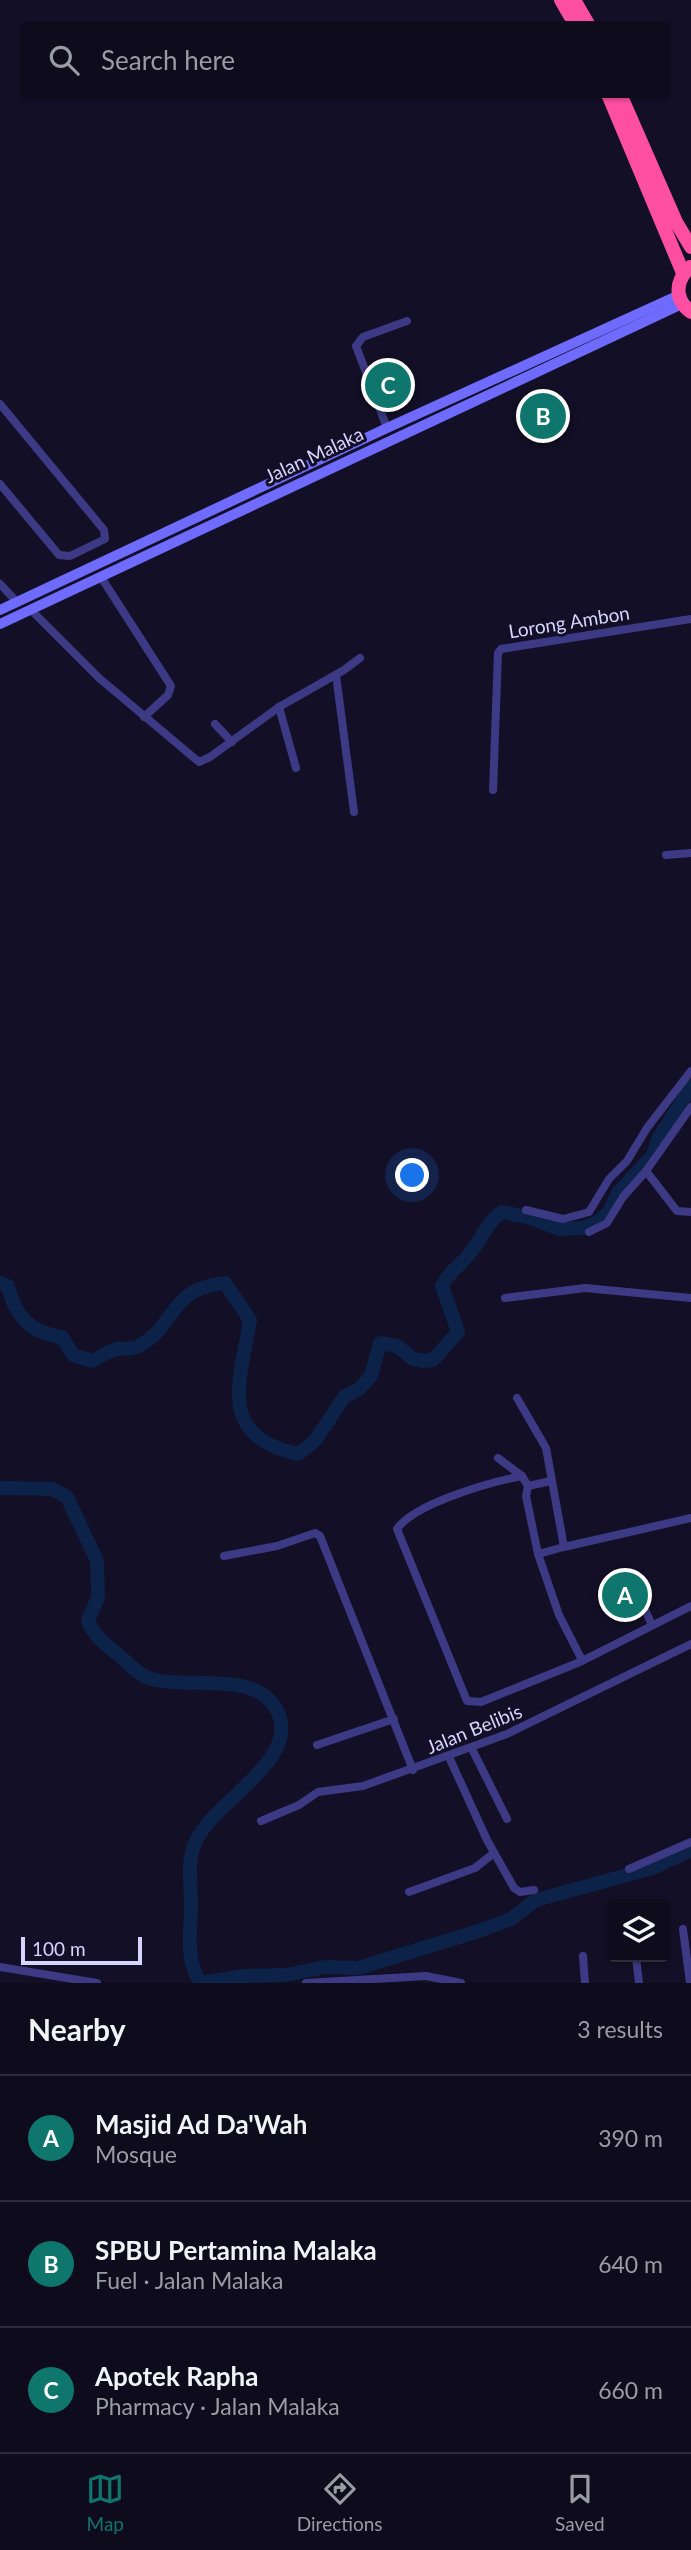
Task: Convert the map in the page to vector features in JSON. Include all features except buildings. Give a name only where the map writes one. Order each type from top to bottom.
[{"type":"highway","points":[[561,0],[573,21]]},
{"type":"highway","points":[[574,0],[585,21]]},
{"type":"highway","points":[[610,98],[687,270],[678,283],[684,304]]},
{"type":"highway","points":[[622,98],[676,222],[691,247]]},
{"type":"street","name":"Jalan Malaka","points":[[0,624],[101,577],[142,551],[387,428],[684,304]]},
{"type":"street","name":"Jalan Malaka","points":[[0,610],[15,600],[142,551],[684,304]]},
{"type":"street","points":[[387,428],[356,346],[363,337],[407,321]]},
{"type":"street","points":[[0,404],[104,530],[105,539],[70,556],[59,555],[0,484]]},
{"type":"street","points":[[101,577],[171,685],[168,695],[144,717]]},
{"type":"street","points":[[1,585],[15,600]]},
{"type":"street","points":[[31,610],[99,678],[195,761],[206,760],[279,707],[336,675],[360,658]]},
{"type":"street","name":"Lorong Ambon","points":[[493,790],[498,653],[501,649],[691,619]]},
{"type":"street","points":[[336,675],[354,812]]},
{"type":"street","points":[[279,707],[296,768]]},
{"type":"street","points":[[215,724],[232,741]]},
{"type":"street","points":[[666,855],[691,853]]},
{"type":"street","points":[[526,1210],[563,1219],[589,1212],[609,1179],[627,1161],[647,1128],[691,1071]]},
{"type":"street","points":[[589,1232],[607,1223],[623,1197],[646,1171],[691,1107]]},
{"type":"street","points":[[646,1171],[677,1211],[691,1212]]},
{"type":"street","points":[[505,1298],[585,1288],[691,1298]]},
{"type":"street","points":[[516,1398],[546,1448],[564,1547]]},
{"type":"street","points":[[498,1458],[522,1476],[528,1486],[526,1496],[538,1554],[559,1615],[582,1660]]},
{"type":"street","points":[[522,1476],[477,1486],[450,1497],[405,1520],[397,1527],[467,1701],[481,1702],[582,1660],[691,1606]]},
{"type":"street","points":[[528,1486],[551,1481]]},
{"type":"street","points":[[538,1554],[691,1518]]},
{"type":"street","points":[[224,1556],[276,1546],[312,1534],[320,1535],[413,1770]]},
{"type":"street","points":[[629,1575],[652,1625]]},
{"type":"street","name":"Jalan Belibis","points":[[261,1821],[291,1809],[318,1792],[357,1788],[472,1749],[548,1716],[691,1644]]},
{"type":"street","points":[[317,1745],[394,1719]]},
{"type":"street","points":[[472,1749],[506,1819]]},
{"type":"street","points":[[449,1757],[494,1853],[514,1888],[520,1892],[534,1890]]},
{"type":"street","points":[[629,1869],[691,1842]]},
{"type":"street","points":[[410,1892],[475,1868],[494,1853]]},
{"type":"street","points":[[683,1929],[690,1983]]},
{"type":"street","points":[[583,1956],[586,1983]]},
{"type":"street","points":[[637,1962],[639,1983]]},
{"type":"street","points":[[0,1967],[97,1983]]},
{"type":"street","points":[[306,1983],[426,1976],[461,1983]]},
{"type":"waterway","points":[[0,1283],[8,1286],[15,1306],[26,1322],[41,1332],[62,1337],[73,1355],[92,1361],[117,1349],[139,1346],[161,1328],[175,1308],[193,1292],[225,1283],[250,1320],[239,1385],[244,1420],[254,1434],[272,1446],[298,1454],[315,1441],[344,1397],[359,1389],[371,1376],[380,1343],[397,1346],[413,1359],[433,1360],[458,1332],[442,1286],[497,1216],[502,1212],[531,1218],[559,1229],[582,1228],[596,1223],[609,1212],[618,1193],[653,1155],[658,1139],[691,1087]]},
{"type":"waterway","points":[[0,1488],[52,1489],[67,1497],[97,1561],[98,1597],[88,1621],[99,1638],[136,1670],[149,1678],[164,1681],[221,1683],[256,1691],[270,1700],[279,1715],[281,1733],[276,1750],[265,1766],[204,1828],[192,1851],[190,1948],[200,1983]]},
{"type":"waterway","points":[[201,1983],[244,1976],[286,1975],[325,1967],[358,1968],[479,1931],[511,1919],[536,1900],[653,1868],[691,1850]]},
{"type":"place","name":"Apotek Rapha","points":[[388,385]]},
{"type":"place","name":"SPBU Pertamina Malaka","points":[[543,416]]},
{"type":"place","name":"Masjid Ad Da'Wah","points":[[625,1595]]}]
